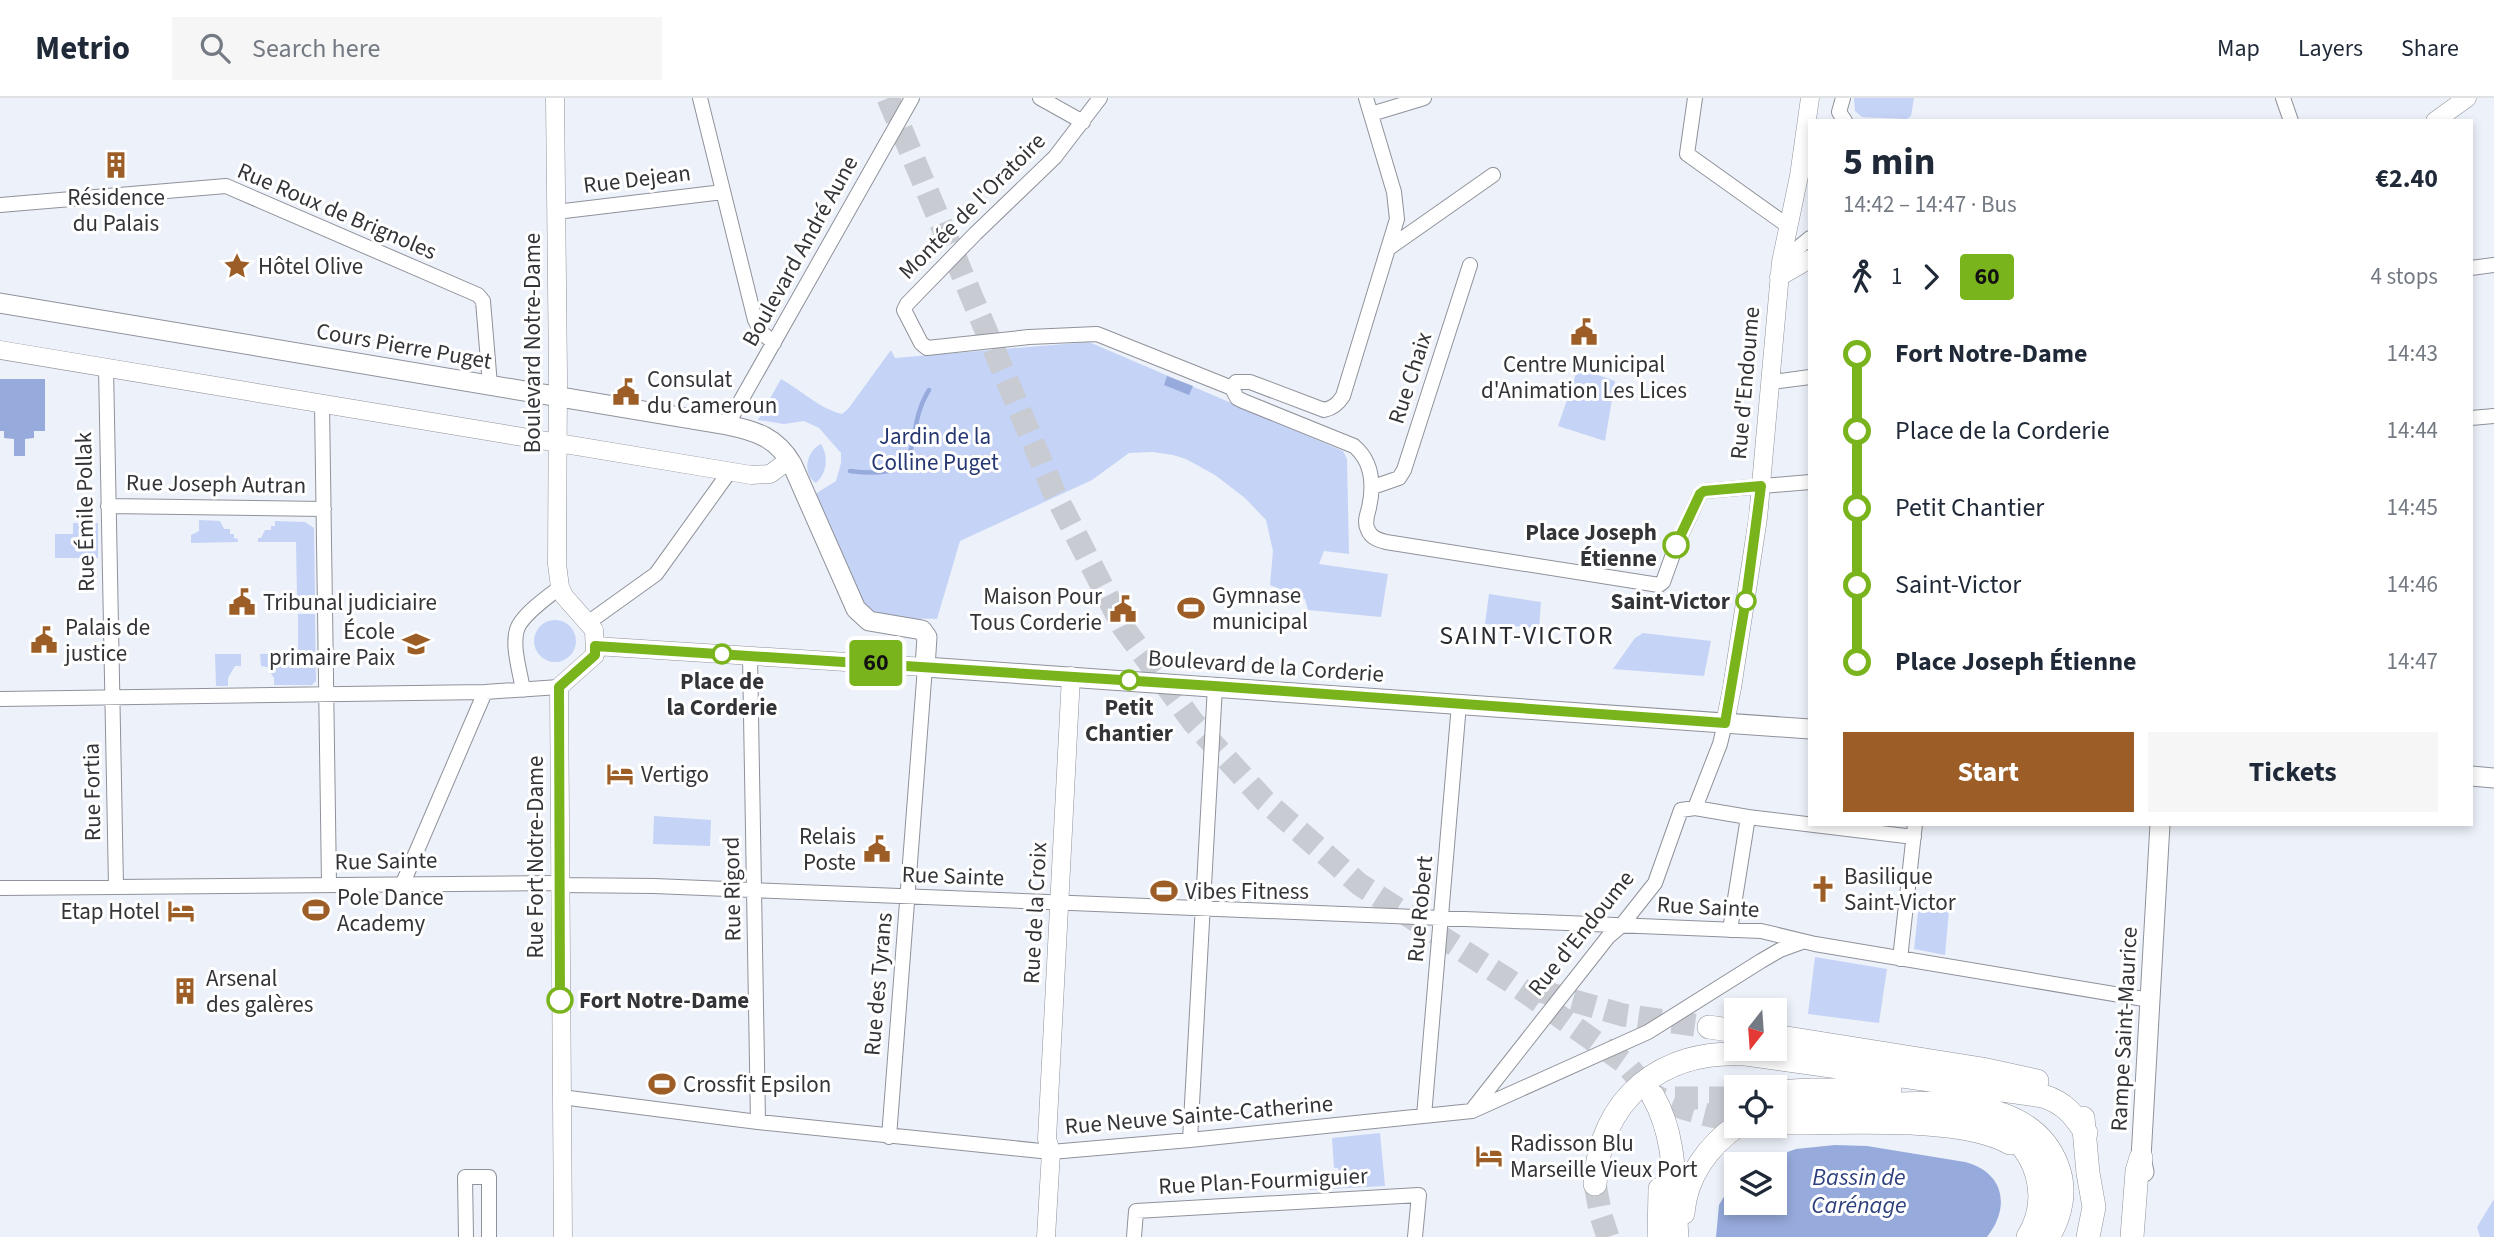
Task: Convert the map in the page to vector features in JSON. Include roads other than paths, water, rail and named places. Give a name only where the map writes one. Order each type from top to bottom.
[{"type":"highway","points":[[1709,1027],[1724,1029]]},
{"type":"highway","points":[[1787,1038],[1982,1069],[2038,1082],[2066,1093],[2073,1099],[2082,1115],[2086,1133],[2088,1173],[2094,1207],[2088,1237]]},
{"type":"highway","points":[[1595,1184],[1596,1166],[1604,1134],[1611,1119],[1627,1098],[1658,1073],[1679,1062],[1706,1054],[1746,1054],[2043,1096],[2061,1103],[2071,1111],[2086,1133]]},
{"type":"highway","points":[[1787,1091],[1899,1090],[1982,1101],[2007,1107],[2023,1115],[2035,1126],[2059,1171],[2062,1188],[2060,1211],[2048,1235]]},
{"type":"highway","points":[[1659,1237],[1658,1147],[1648,1100],[1667,1125],[1672,1149],[1679,1237]]},
{"type":"highway","points":[[1787,1108],[1897,1103],[1969,1107],[2010,1118],[2029,1129],[2049,1148]]},
{"type":"highway","points":[[1849,1107],[1878,1112],[1945,1114],[1994,1125],[2009,1133],[2021,1143],[2039,1181],[2040,1202],[2036,1223],[2028,1237]]},
{"type":"highway","points":[[1787,1123],[1908,1124],[1982,1131],[2012,1145],[2034,1168]]},
{"type":"highway","points":[[1679,1237],[1685,1198],[1695,1172],[1711,1148],[1724,1137]]},
{"type":"highway","points":[[2132,1237],[2137,1171],[2141,1158]]},
{"type":"highway","points":[[2074,1237],[2080,1222],[2088,1173]]},
{"type":"main road","name":"Cours Pierre Puget","points":[[0,303],[727,425],[765,435],[774,441],[789,460],[856,609],[869,621],[922,630],[927,637],[925,667]]},
{"type":"main road","name":"Boulevard de la Corderie","points":[[925,667],[1808,729]]},
{"type":"main road","points":[[2473,776],[2494,778]]},
{"type":"main road","name":"Rampe Saint-Maurice","points":[[2141,1237],[2144,1174],[2141,1158],[2160,826]]},
{"type":"street","name":"Boulevard Notre-Dame","points":[[555,98],[556,564],[560,587]]},
{"type":"street","points":[[700,98],[755,320],[762,333],[774,343]]},
{"type":"street","name":"Boulevard André Aune","points":[[727,425],[912,98]]},
{"type":"street","points":[[1040,98],[1083,122]]},
{"type":"street","name":"Montée de l'Oratoire","points":[[1100,98],[1055,157],[975,234],[906,304],[904,310],[921,343],[927,348],[1029,337],[1097,334],[1232,388]]},
{"type":"street","points":[[1366,98],[1397,206],[1397,219],[1338,403],[1331,409],[1324,410],[1250,382],[1236,382],[1232,388],[1233,393],[1243,401],[1354,446],[1363,453],[1373,487],[1366,523],[1371,536],[1386,542],[1659,585],[1663,582],[1676,546],[1700,494],[1704,491],[1808,481]]},
{"type":"street","points":[[1371,114],[1424,98]]},
{"type":"street","points":[[1695,98],[1687,154],[1788,226]]},
{"type":"street","points":[[1780,269],[1799,176],[1810,98]]},
{"type":"street","points":[[1843,98],[1839,112],[1844,119]]},
{"type":"street","points":[[2283,98],[2290,119]]},
{"type":"street","points":[[2438,119],[2467,98]]},
{"type":"street","points":[[1389,248],[1493,175]]},
{"type":"street","name":"Rue Roux de Brignoles","points":[[0,205],[226,186],[478,295],[483,301],[490,385]]},
{"type":"street","name":"Rue Dejean","points":[[556,212],[723,192]]},
{"type":"street","points":[[1780,269],[1808,240]]},
{"type":"street","name":"Rue d'Endoume","points":[[1472,1111],[1608,937],[1621,926],[1655,883],[1681,810],[1695,808],[1720,744],[1744,612],[1772,382],[1780,269],[1808,260]]},
{"type":"street","name":"Rue Chaix","points":[[1373,487],[1399,478],[1404,470],[1469,265]]},
{"type":"street","points":[[2473,268],[2494,265]]},
{"type":"street","points":[[0,350],[761,476],[770,474],[789,460]]},
{"type":"street","name":"Rue Émile Pollak","points":[[106,367],[112,697]]},
{"type":"street","points":[[1772,382],[1808,377]]},
{"type":"street","points":[[321,404],[329,884]]},
{"type":"street","points":[[2473,418],[2494,415]]},
{"type":"street","points":[[589,622],[656,574],[730,471]]},
{"type":"street","name":"Rue Joseph Autran","points":[[108,506],[324,509]]},
{"type":"street","points":[[0,699],[485,692],[523,690],[559,687],[595,655],[594,630],[560,587],[517,627],[515,638],[523,690]]},
{"type":"street","name":"Boulevard de la Corderie","points":[[595,646],[925,667]]},
{"type":"street","name":"Rue Rigord","points":[[750,656],[758,1122]]},
{"type":"street","name":"Rue des Tyrans","points":[[889,1137],[925,667]]},
{"type":"street","name":"Rue de la Croix","points":[[1046,1237],[1051,1152],[1047,1139],[1071,676]]},
{"type":"street","points":[[1190,1140],[1214,686]]},
{"type":"street","name":"Rue Fort Notre-Dame","points":[[559,687],[563,1237]]},
{"type":"street","points":[[403,883],[485,692]]},
{"type":"street","name":"Rue Fortia","points":[[112,697],[116,886]]},
{"type":"street","name":"Rue Robert","points":[[1424,1116],[1443,918],[1459,704]]},
{"type":"street","points":[[1695,808],[1748,817],[1808,822]]},
{"type":"street","points":[[1730,930],[1748,817]]},
{"type":"street","points":[[1855,826],[1914,831],[1900,958]]},
{"type":"street","name":"Rue Sainte","points":[[0,888],[558,883],[1761,931],[1802,942],[2150,1000]]},
{"type":"street","name":"Rue Neuve Sainte-Catherine","points":[[561,1097],[889,1137],[1051,1152],[1472,1111],[1648,1032],[1770,956],[1802,942]]},
{"type":"street","points":[[466,1237],[465,1177],[481,1176],[489,1177],[489,1237]]},
{"type":"street","name":"Rue Plan-Fourmiguier","points":[[1135,1237],[1136,1211],[1419,1195],[1415,1237]]},
{"type":"water","points":[[1167,376],[1193,386],[1189,395],[1164,385]]},
{"type":"water","points":[[0,379],[45,379],[45,431],[34,431],[34,438],[25,439],[25,456],[14,456],[14,439],[4,438],[4,431],[0,431]]},
{"type":"water","name":"Bassin de Carénage","points":[[1835,1145],[1867,1146],[1965,1162],[1978,1167],[1988,1174],[2000,1192],[2001,1203],[1995,1226],[1987,1237],[1716,1237],[1719,1205],[1724,1196],[1724,1215],[1787,1215],[1787,1152]]},
{"type":"waterway","points":[[850,471],[876,473],[894,469],[904,462],[910,452],[921,407],[929,390]]},
{"type":"tunnel","points":[[888,98],[1054,492],[1123,627],[1193,722],[1265,801],[1359,884],[1510,981],[1625,1063],[1653,1096]]},
{"type":"tunnel","points":[[1540,991],[1623,1015],[1709,1027]]},
{"type":"tunnel","points":[[1642,1088],[1688,1109],[1724,1119]]},
{"type":"tunnel","points":[[1675,1098],[1724,1098]]},
{"type":"tunnel","points":[[1595,1184],[1608,1237]]},
{"type":"place","name":"Résidence du Palais","points":[[116,165]]},
{"type":"place","name":"Hôtel Olive","points":[[237,266]]},
{"type":"place","name":"Centre Municipal d'Animation Les Lices","points":[[1584,332]]},
{"type":"place","name":"Consulat du Cameroun","points":[[626,392]]},
{"type":"place","name":"Place Joseph Étienne","points":[[1676,545]]},
{"type":"place","name":"Saint-Victor","points":[[1746,601]]},
{"type":"place","name":"Tribunal judiciaire","points":[[242,602]]},
{"type":"place","name":"Gymnase municipal","points":[[1191,608]]},
{"type":"place","name":"Maison Pour Tous Corderie","points":[[1123,609]]},
{"type":"place","name":"Palais de justice","points":[[44,640]]},
{"type":"place","name":"École primaire Paix","points":[[416,644]]},
{"type":"place","name":"Place de la Corderie","points":[[722,654]]},
{"type":"place","name":"Petit Chantier","points":[[1129,680]]},
{"type":"place","name":"Vertigo","points":[[620,774]]},
{"type":"place","name":"Relais Poste","points":[[877,849]]},
{"type":"place","name":"Basilique Saint-Victor","points":[[1823,889]]},
{"type":"place","name":"Vibes Fitness","points":[[1164,891]]},
{"type":"place","name":"Pole Dance Academy","points":[[316,910]]},
{"type":"place","name":"Etap Hotel","points":[[181,911]]},
{"type":"place","name":"Arsenal des galères","points":[[185,991]]},
{"type":"place","name":"Fort Notre-Dame","points":[[560,1000]]},
{"type":"place","name":"Crossfit Epsilon","points":[[662,1084]]},
{"type":"place","name":"Radisson Blu Marseille Vieux Port","points":[[1489,1156]]},
{"type":"district","name":"SAINT-VICTOR","points":[[1527,635]]},
{"type":"park label","name":"Jardin de la Colline Puget","points":[[935,449]]}]
